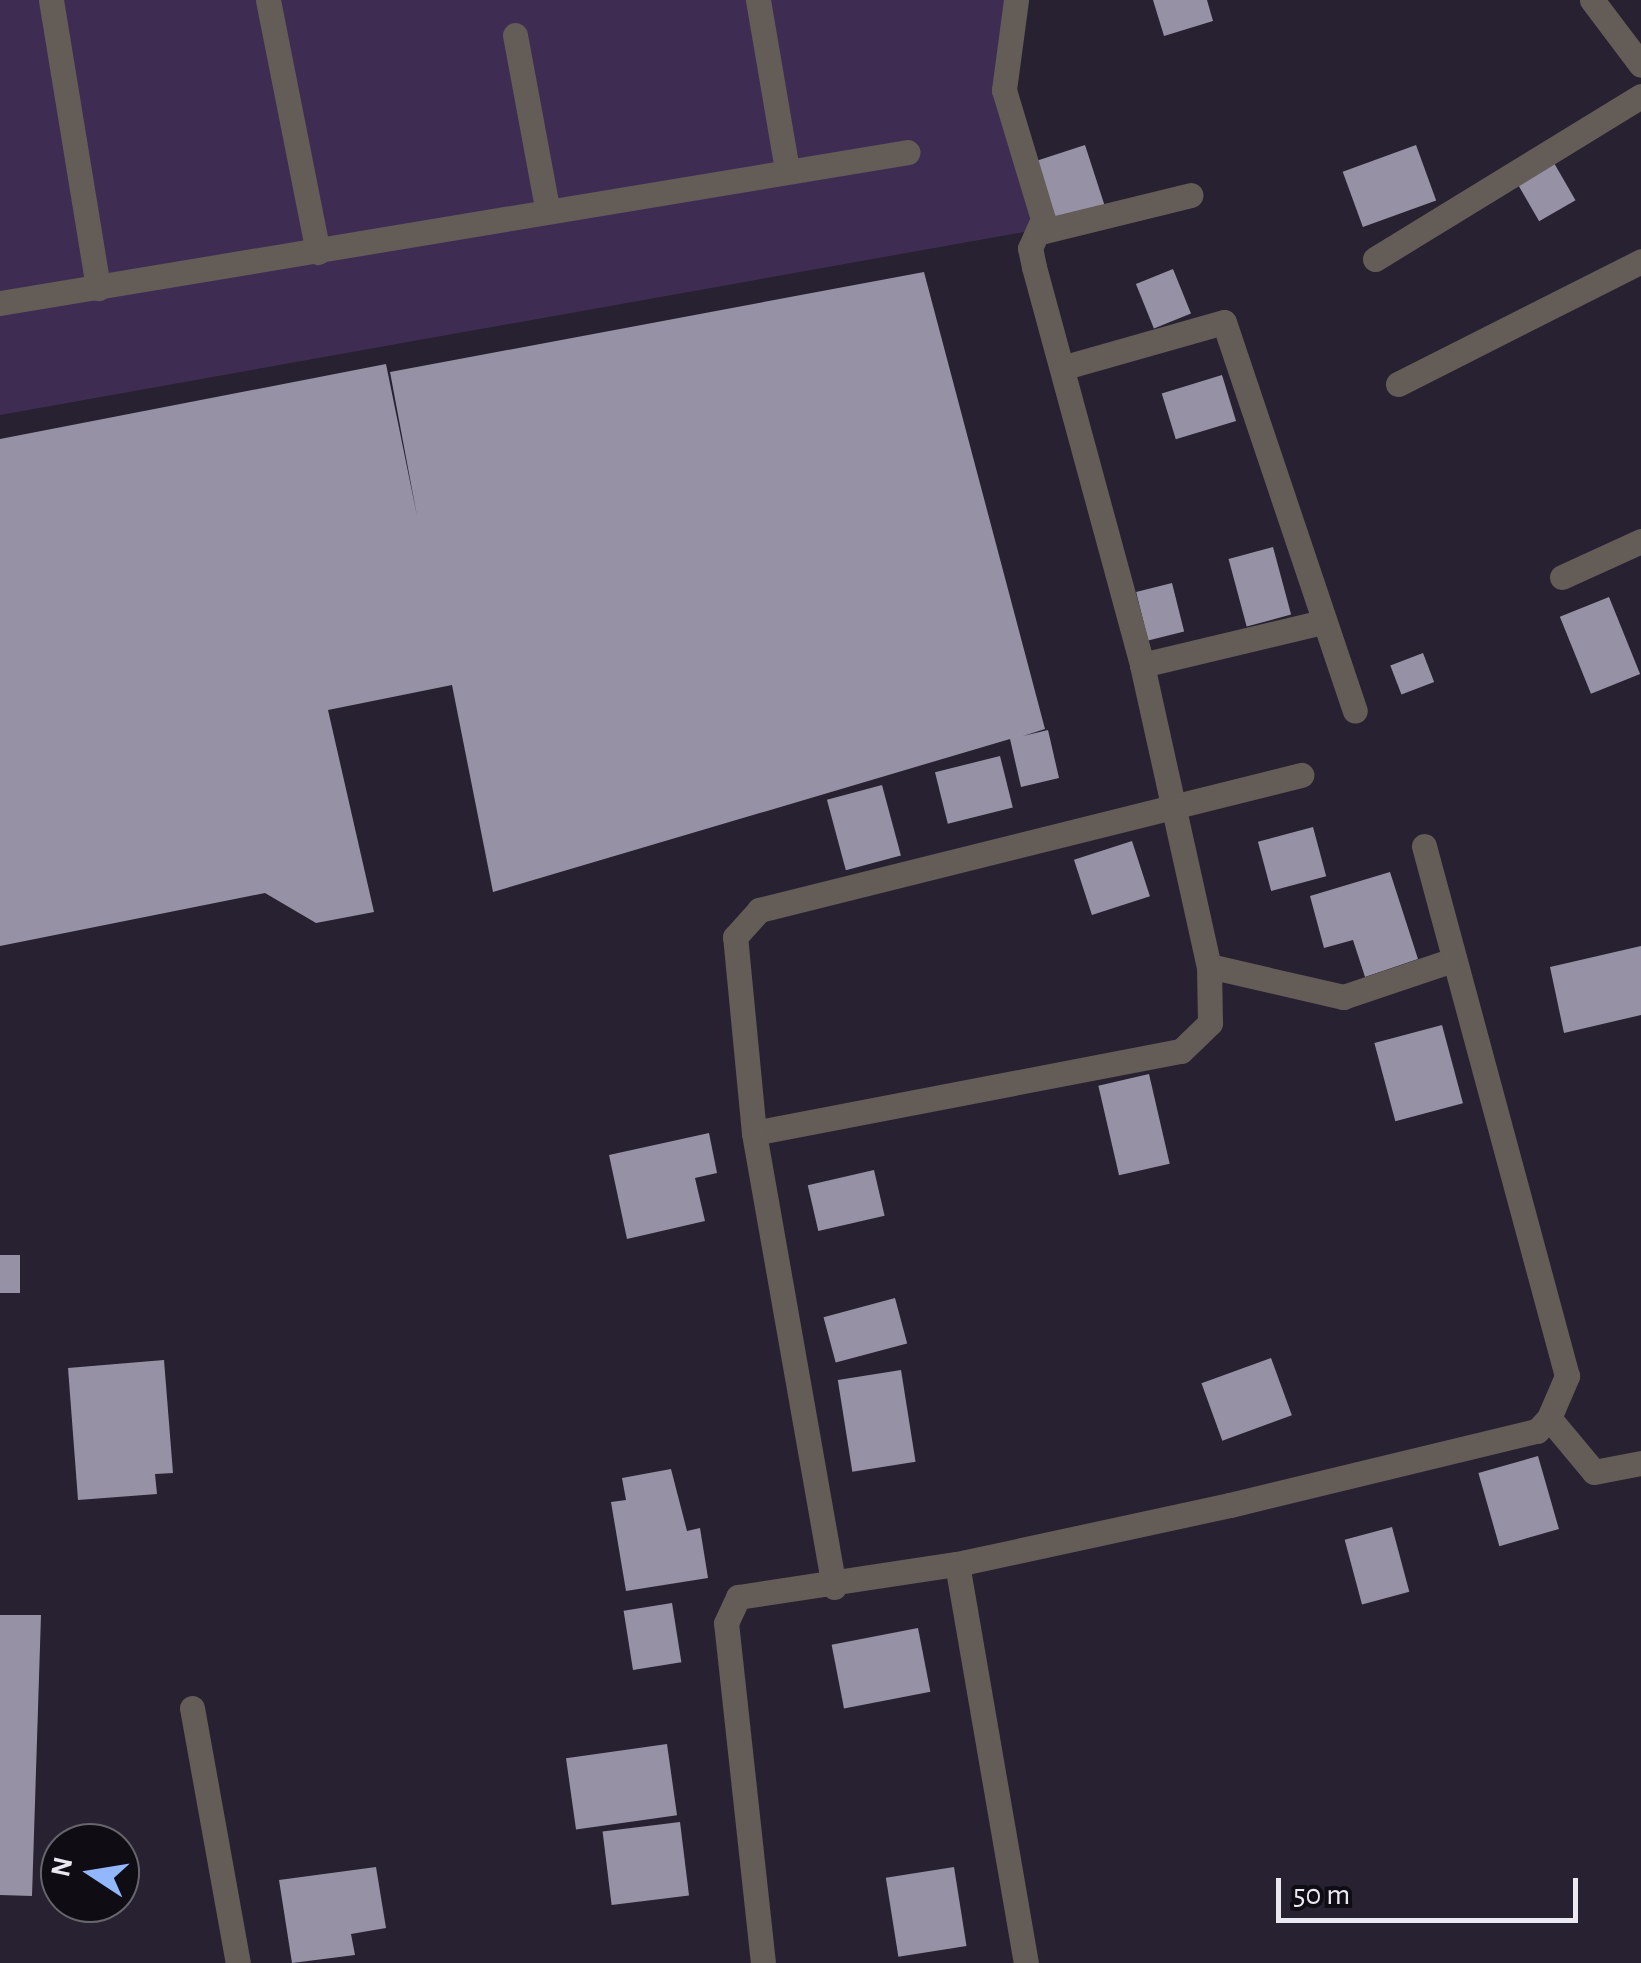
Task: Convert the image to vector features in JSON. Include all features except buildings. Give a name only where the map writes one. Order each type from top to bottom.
[{"type":"street","points":[[50,0],[98,288]]},
{"type":"street","points":[[268,0],[318,252]]},
{"type":"street","points":[[758,0],[787,170]]},
{"type":"street","points":[[1016,0],[1004,90],[1040,232]]},
{"type":"street","points":[[1592,0],[1641,65]]},
{"type":"street","points":[[515,35],[547,208]]},
{"type":"street","points":[[1375,259],[1641,96]]},
{"type":"street","points":[[0,303],[318,252],[547,208],[908,152]]},
{"type":"street","points":[[754,1134],[1181,1051],[1210,1023],[1209,966],[1142,664],[1030,248],[1040,232],[1191,196]]},
{"type":"street","points":[[1398,384],[1641,261]]},
{"type":"street","points":[[1064,367],[1224,322],[1355,710]]},
{"type":"street","points":[[1562,577],[1641,541]]},
{"type":"street","points":[[1142,664],[1323,622]]},
{"type":"street","points":[[834,1587],[754,1134],[733,970],[735,937],[759,910],[1174,812],[1300,774]]},
{"type":"street","points":[[762,1963],[728,1607],[738,1597],[834,1587],[958,1564],[1518,1436],[1549,1418],[1567,1376],[1424,846]]},
{"type":"street","points":[[1209,966],[1343,997],[1453,960]]},
{"type":"street","points":[[1549,1418],[1594,1472],[1641,1463]]},
{"type":"street","points":[[958,1564],[1026,1963]]},
{"type":"street","points":[[192,1708],[238,1963]]},
{"type":"shaded area","points":[[0,0],[1007,0],[994,85],[1035,230],[0,415]]}]
